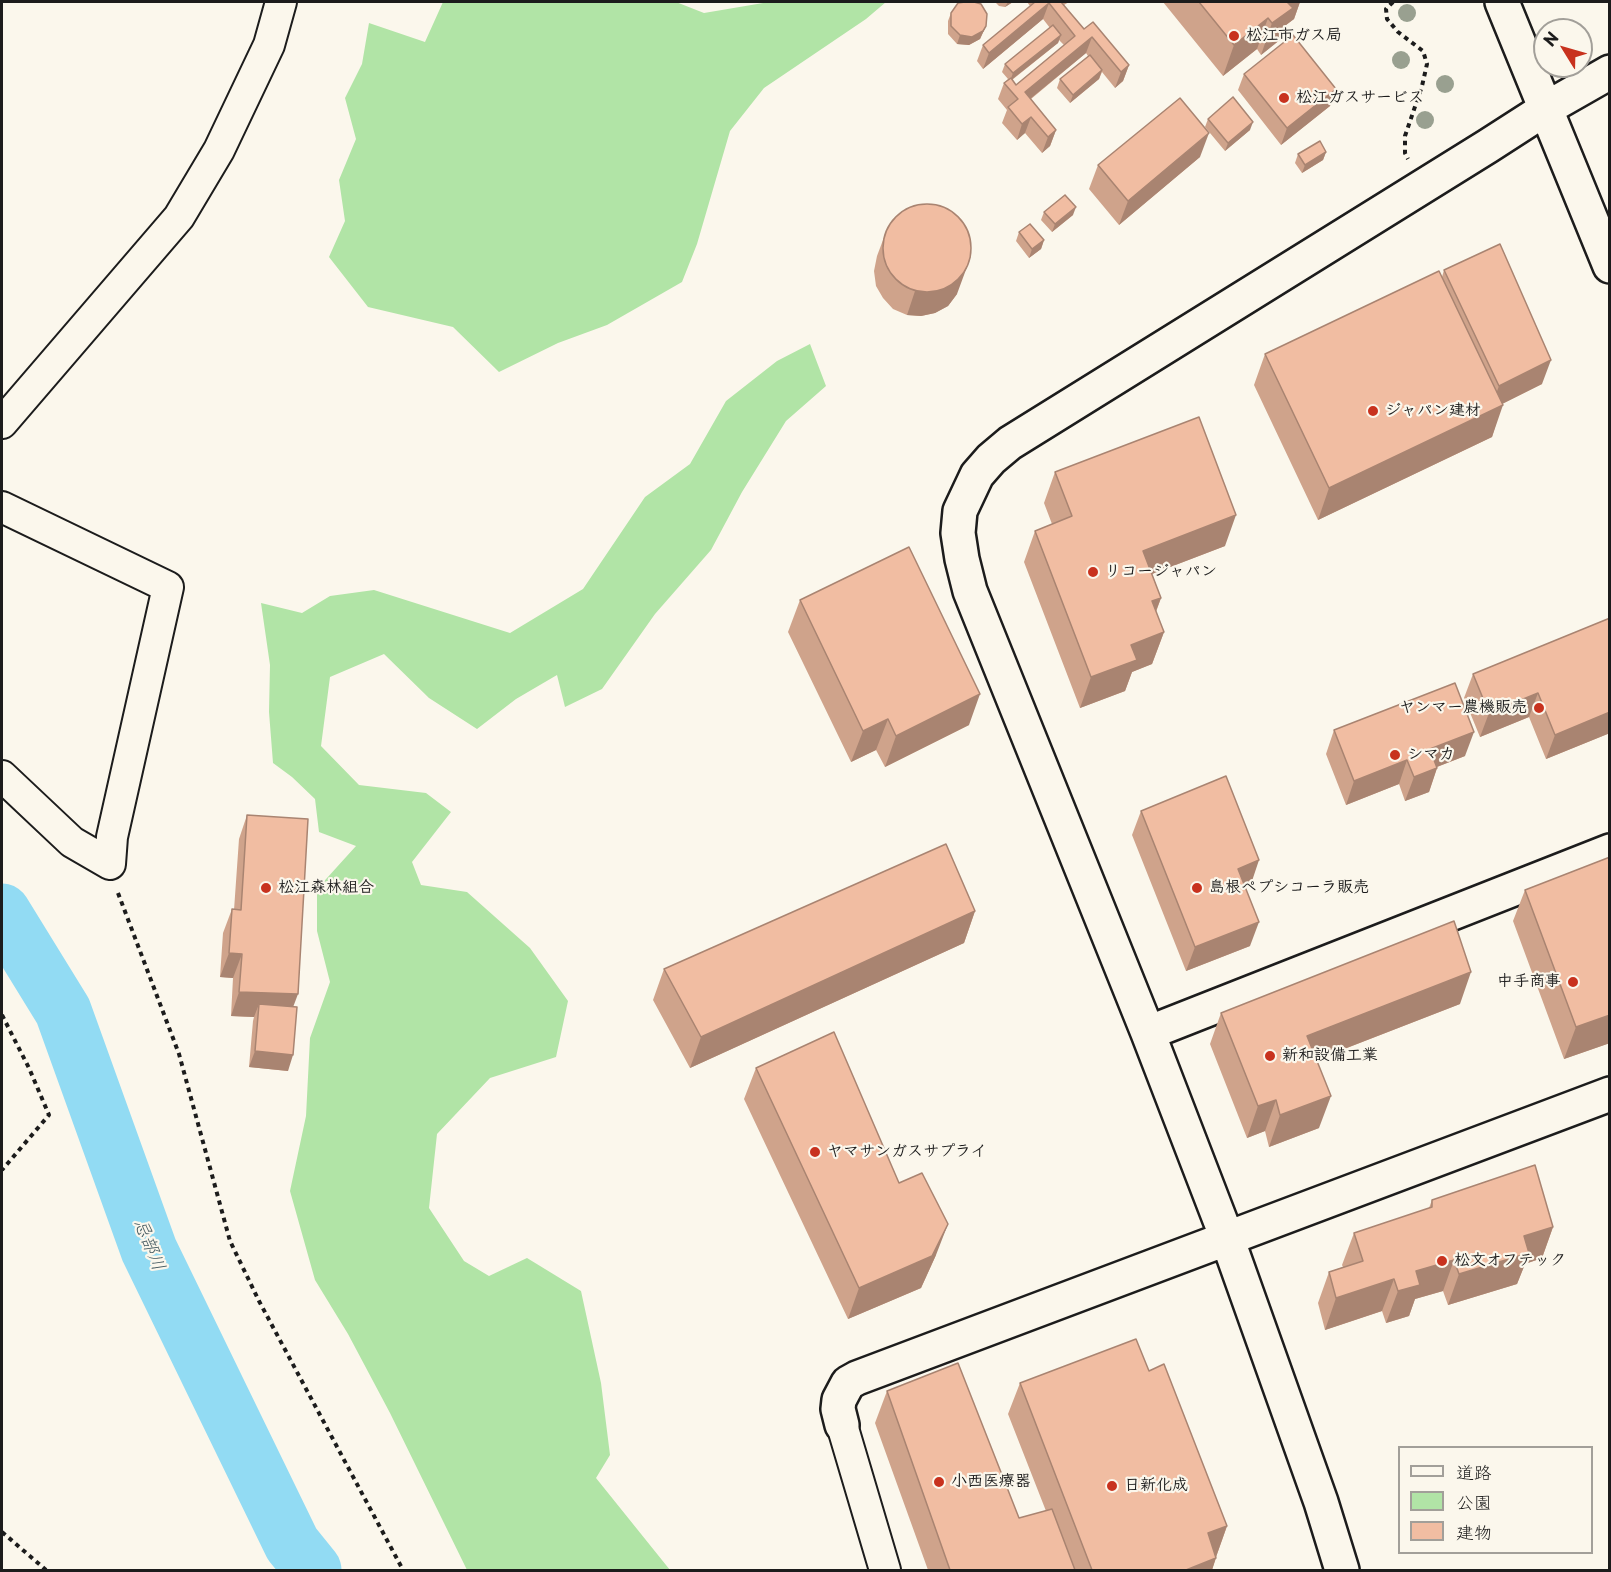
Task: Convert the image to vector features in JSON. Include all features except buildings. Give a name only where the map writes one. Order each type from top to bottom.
[{"type":"street","points":[[2,423],[179,216],[219,150],[269,45],[281,2]]},
{"type":"street","points":[[1502,2],[1610,266]]},
{"type":"street","points":[[1342,1570],[1321,1502],[1227,1238],[1148,1033],[970,591],[958,533],[960,511],[966,494],[977,476],[991,459],[1010,443],[1547,108],[1610,72]]},
{"type":"street","points":[[2,507],[168,587],[112,837],[110,864],[72,842],[2,776]]},
{"type":"street","points":[[1148,1033],[1610,851]]},
{"type":"street","points":[[885,1570],[838,1410],[839,1400],[848,1383],[1610,1094]]},
{"type":"path","points":[[1393,2],[1386,9],[1387,19],[1398,32],[1423,51],[1427,64],[1405,136],[1405,153],[1410,162]]},
{"type":"path","points":[[110,864],[113,879],[178,1054],[230,1240],[259,1301],[403,1570]]},
{"type":"path","points":[[2,1015],[29,1068],[49,1115],[2,1170]]},
{"type":"path","points":[[2,1532],[46,1570]]},
{"type":"green space","points":[[443,2],[676,2],[704,13],[769,2],[886,2],[866,19],[764,88],[730,131],[697,244],[682,282],[607,325],[558,343],[499,372],[453,327],[368,307],[329,257],[345,221],[339,180],[356,139],[345,98],[362,64],[369,23],[425,42]]},
{"type":"green space","points":[[810,344],[826,386],[786,421],[742,492],[711,550],[655,614],[602,689],[565,707],[557,675],[516,699],[477,729],[429,698],[384,654],[330,677],[321,746],[359,785],[426,793],[451,812],[412,862],[421,885],[467,892],[530,948],[568,1001],[556,1057],[490,1078],[437,1134],[429,1208],[464,1261],[489,1276],[527,1258],[581,1291],[601,1383],[610,1455],[596,1478],[670,1570],[467,1570],[390,1413],[348,1334],[315,1280],[290,1191],[306,1116],[310,1038],[330,982],[317,931],[317,889],[356,846],[319,832],[315,799],[273,763],[269,712],[270,665],[261,603],[302,613],[330,596],[374,590],[510,633],[583,589],[645,497],[690,464],[726,401],[777,361]]},
{"type":"waterway","name":"忌部川","points":[[2,912],[63,1011],[149,1250],[292,1544],[313,1570]]},
{"type":"place","name":"松江市ガス局","points":[[1234,36]]},
{"type":"place","name":"松江ガスサービス","points":[[1284,98]]},
{"type":"place","name":"ジャパン建材","points":[[1373,411]]},
{"type":"place","name":"リコージャパン","points":[[1093,572]]},
{"type":"place","name":"ヤンマー農機販売","points":[[1539,708]]},
{"type":"place","name":"シマカ","points":[[1395,755]]},
{"type":"place","name":"松江森林組合","points":[[266,888]]},
{"type":"place","name":"島根ペプシコーラ販売","points":[[1197,888]]},
{"type":"place","name":"中手商事","points":[[1573,982]]},
{"type":"place","name":"新和設備工業","points":[[1270,1056]]},
{"type":"place","name":"ヤマサンガスサプライ","points":[[815,1152]]},
{"type":"place","name":"松文オフテック","points":[[1442,1261]]},
{"type":"place","name":"小西医療器","points":[[939,1482]]},
{"type":"place","name":"日新化成","points":[[1112,1486]]}]
